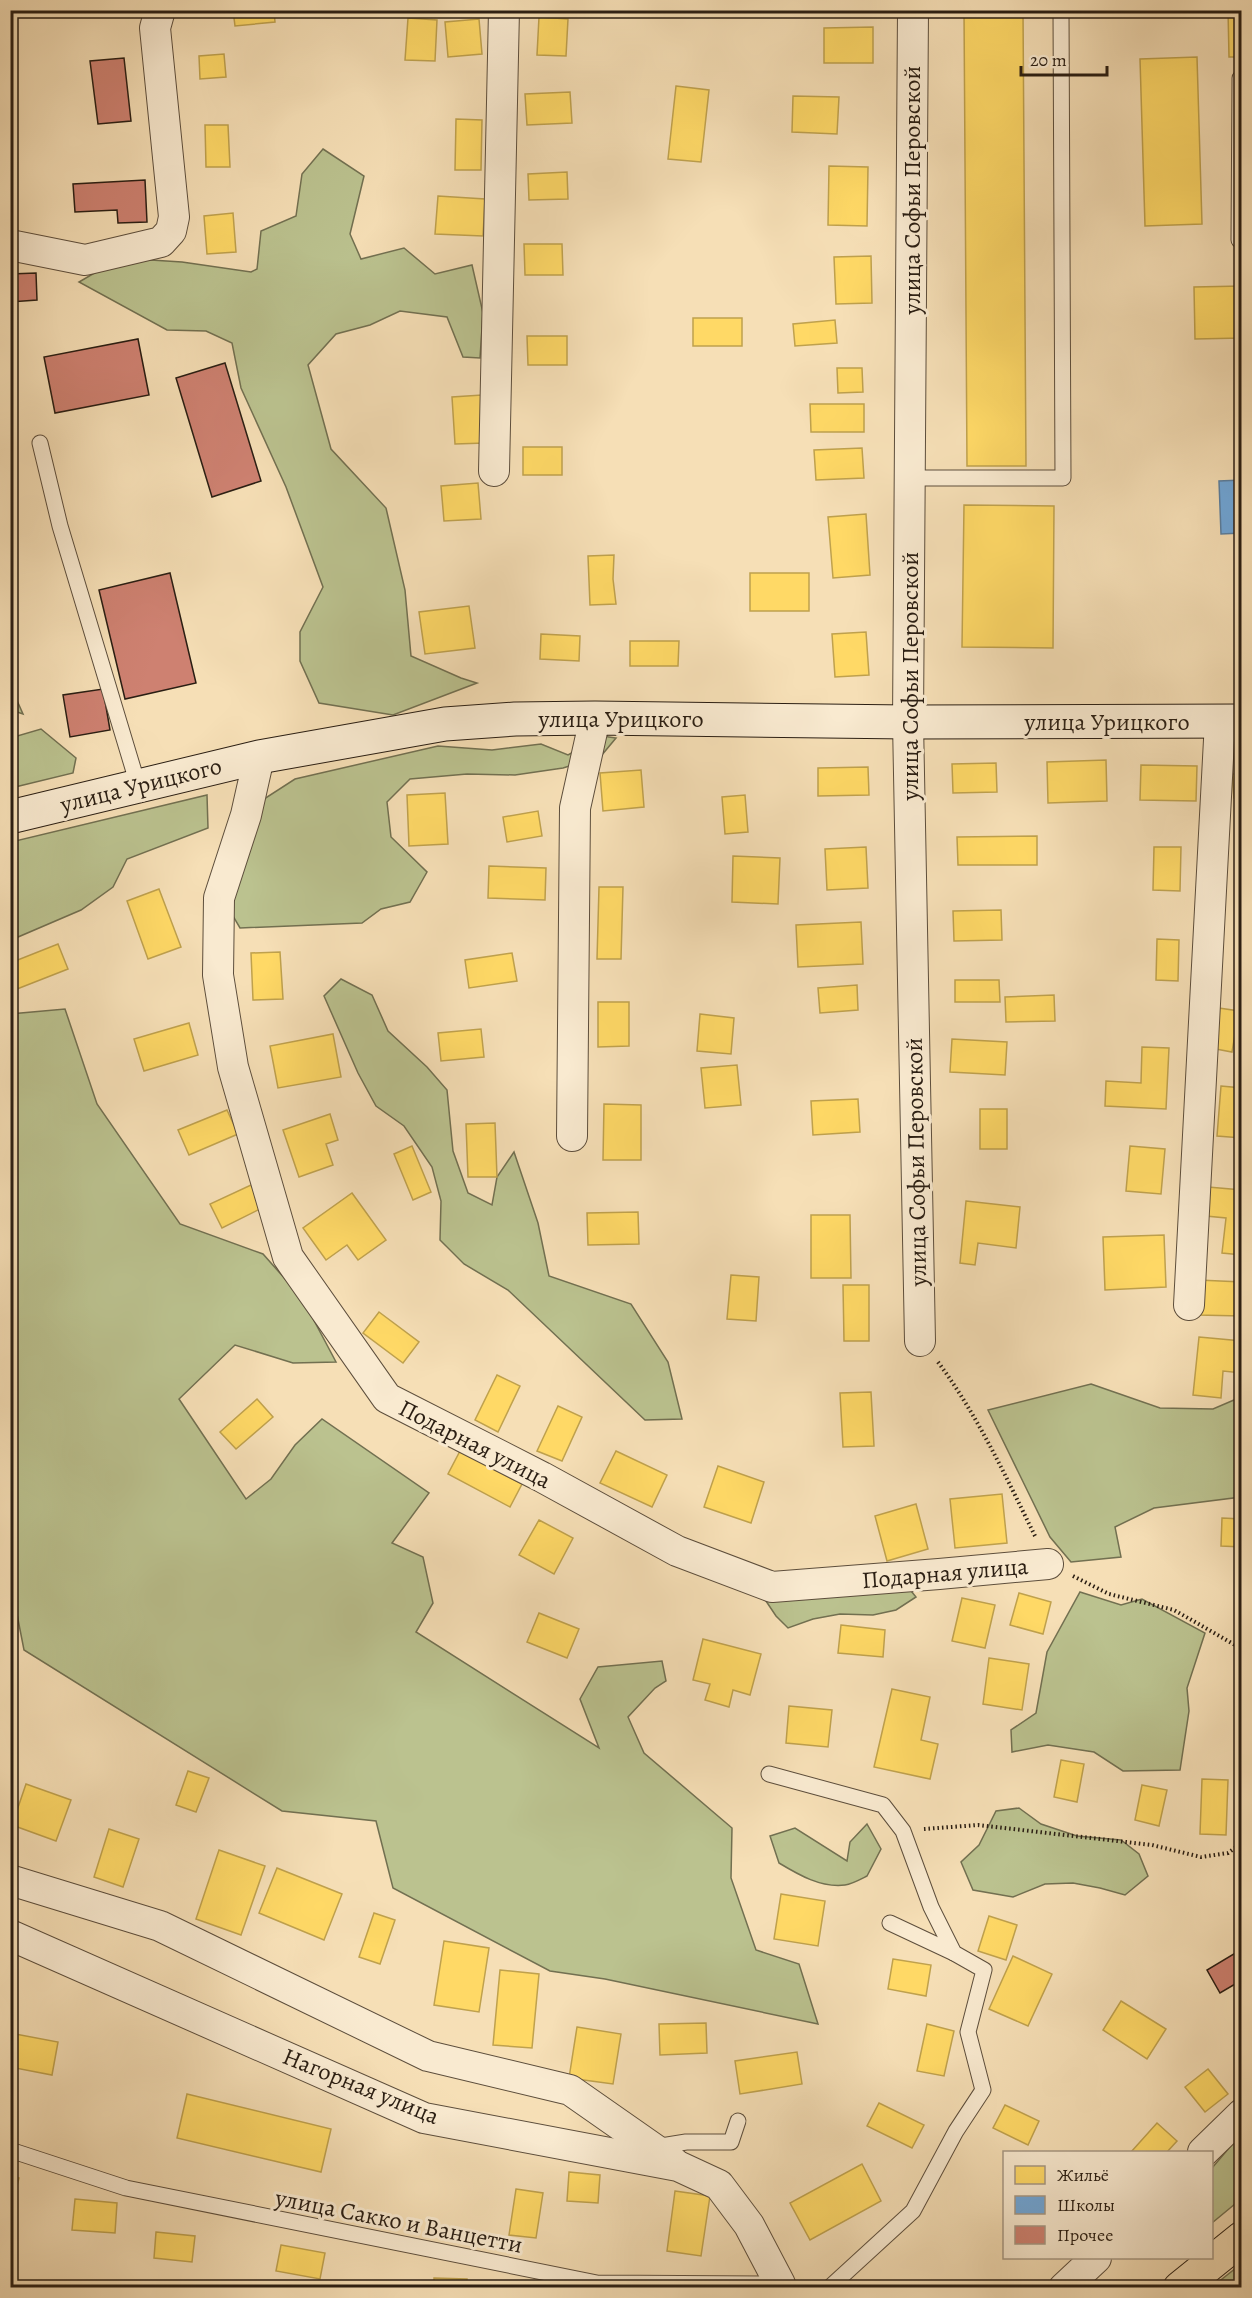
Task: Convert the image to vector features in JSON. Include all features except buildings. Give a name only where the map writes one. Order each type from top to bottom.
[{"type":"main road","name":"улица Урицкого","points":[[10,817],[259,757],[445,724],[515,719],[595,718],[908,722],[1231,721]]},
{"type":"main road","points":[[1180,2288],[1242,2238]]},
{"type":"street","points":[[10,245],[86,260],[161,242],[171,231],[174,217],[155,28],[160,10]]},
{"type":"street","points":[[494,471],[504,10]]},
{"type":"street","name":"улица Софьи Перовской","points":[[913,10],[908,722],[920,1341]]},
{"type":"street","points":[[572,1136],[575,808],[595,718]]},
{"type":"street","points":[[1189,1305],[1231,721]]},
{"type":"street","name":"Подарная улица","points":[[259,757],[246,815],[219,898],[218,975],[233,1067],[288,1257],[387,1398],[542,1477],[677,1551],[772,1587],[1048,1564]]},
{"type":"street","points":[[10,1880],[160,1926],[429,2056],[570,2090],[655,2147],[678,2166]]},
{"type":"street","name":"Нагорная улица","points":[[10,1935],[424,2118],[678,2166],[718,2185],[749,2225],[783,2286]]},
{"type":"street","points":[[1204,2151],[1242,2114]]},
{"type":"street","points":[[1064,2288],[1095,2259]]},
{"type":"lane","points":[[910,478],[1063,478],[1061,10]]},
{"type":"lane","points":[[1239,240],[1240,78],[1242,78]]},
{"type":"lane","points":[[40,443],[60,526],[138,785]]},
{"type":"lane","points":[[769,1774],[883,1805],[903,1830],[931,1907],[954,1953]]},
{"type":"lane","points":[[829,2288],[913,2211],[956,2132],[983,2090],[968,2031],[984,1970],[890,1923]]},
{"type":"lane","points":[[655,2147],[686,2142],[730,2142],[738,2121]]},
{"type":"lane","name":"улица Сакко и Ванцетти","points":[[10,2150],[126,2188],[597,2283],[783,2286]]},
{"type":"path","points":[[920,1341],[940,1363],[972,1413],[1011,1486],[1048,1564],[1109,1594],[1174,1610],[1242,1649]]},
{"type":"path","points":[[903,1830],[978,1825],[1152,1845],[1201,1857],[1228,1852],[1242,1843]]},
{"type":"green space","points":[[323,149],[364,176],[350,234],[361,259],[404,248],[435,274],[472,265],[483,313],[480,358],[463,357],[447,317],[400,311],[370,325],[336,334],[308,365],[331,449],[386,508],[405,590],[411,656],[477,683],[393,715],[319,703],[300,661],[300,632],[323,587],[286,487],[241,388],[232,343],[206,331],[167,330],[79,282],[120,258],[182,262],[251,272],[257,269],[261,231],[296,216],[302,174]]},
{"type":"green space","points":[[11,687],[23,714],[11,710]]},
{"type":"green space","points":[[41,729],[76,758],[73,773],[11,788],[11,736]]},
{"type":"green space","points":[[602,736],[616,738],[601,756],[563,768],[515,775],[467,774],[410,779],[387,802],[391,837],[427,872],[410,902],[381,909],[362,923],[240,928],[230,911],[264,799],[295,779],[438,746],[492,750],[541,744],[568,755]]},
{"type":"green space","points":[[207,795],[208,828],[127,859],[113,887],[81,910],[11,940],[11,842]]},
{"type":"green space","points":[[341,979],[372,995],[388,1031],[427,1067],[447,1090],[453,1151],[468,1193],[492,1205],[497,1177],[514,1152],[538,1223],[549,1276],[631,1304],[668,1362],[682,1419],[645,1420],[508,1290],[464,1264],[440,1240],[441,1201],[432,1167],[404,1126],[376,1106],[358,1073],[324,996]]},
{"type":"green space","points":[[65,1009],[97,1104],[180,1224],[263,1254],[302,1298],[336,1362],[293,1363],[235,1345],[179,1399],[246,1499],[271,1479],[295,1445],[322,1419],[429,1493],[392,1543],[423,1557],[433,1603],[416,1632],[599,1748],[580,1699],[598,1667],[662,1661],[666,1681],[655,1688],[628,1717],[644,1753],[732,1828],[731,1878],[756,1950],[799,1964],[818,2024],[605,1979],[550,1971],[393,1888],[376,1821],[282,1811],[24,1650],[15,1604],[10,1601],[10,1014]]},
{"type":"green space","points":[[1091,1384],[1160,1408],[1213,1409],[1241,1397],[1241,1497],[1154,1508],[1115,1527],[1121,1557],[1071,1562],[1050,1537],[988,1410]]},
{"type":"green space","points":[[907,1586],[916,1597],[896,1610],[873,1615],[840,1614],[813,1619],[788,1628],[766,1601]]},
{"type":"green space","points":[[1080,1592],[1121,1605],[1142,1599],[1205,1633],[1187,1688],[1189,1711],[1180,1770],[1123,1771],[1094,1752],[1048,1745],[1012,1752],[1011,1730],[1036,1713],[1047,1652]]},
{"type":"green space","points":[[1019,1808],[1041,1824],[1077,1836],[1121,1840],[1139,1854],[1148,1876],[1125,1895],[1073,1883],[1045,1884],[1013,1897],[973,1890],[961,1862],[979,1845],[996,1811]]},
{"type":"green space","points":[[867,1824],[881,1849],[867,1876],[845,1885],[819,1883],[779,1863],[770,1836],[795,1828],[847,1861],[850,1842]]},
{"type":"green space","points":[[1241,2134],[1241,2199],[1213,2222],[1213,2167]]},
{"type":"green space","points":[[1241,2264],[1241,2287],[1212,2287]]}]
